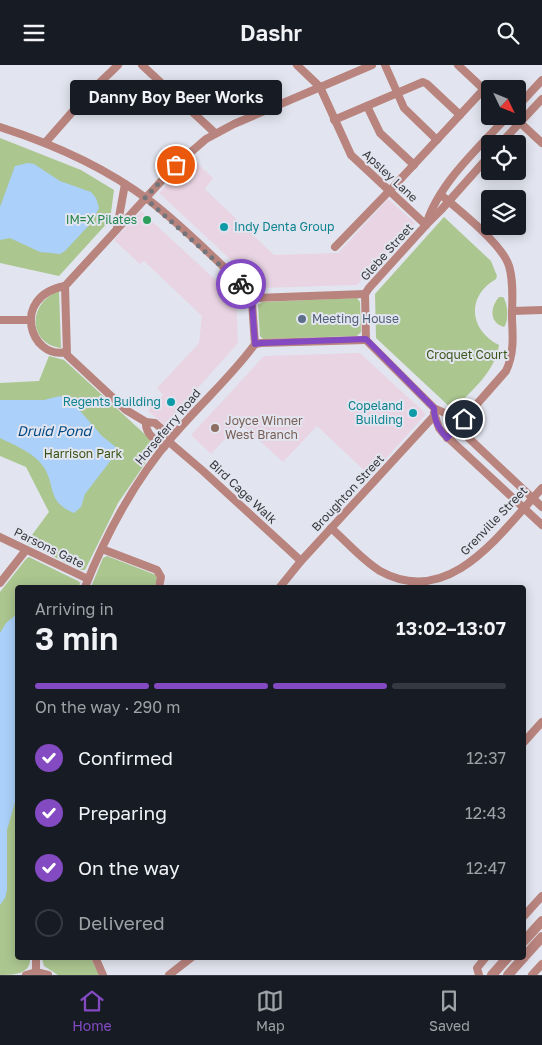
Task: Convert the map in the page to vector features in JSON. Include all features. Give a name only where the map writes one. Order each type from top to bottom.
[{"type":"street","points":[[45,143],[88,94],[118,65]]},
{"type":"street","points":[[142,65],[216,133]]},
{"type":"street","name":"Apsley Lane","points":[[297,65],[320,87],[351,155],[426,225]]},
{"type":"street","points":[[65,286],[66,352],[53,352],[42,345],[34,335],[30,320],[36,303],[42,295],[51,289],[65,286],[182,159],[216,133],[372,65]]},
{"type":"street","points":[[385,65],[407,112],[437,140]]},
{"type":"street","points":[[458,65],[467,68],[481,85]]},
{"type":"street","points":[[526,97],[542,80]]},
{"type":"street","points":[[334,120],[424,83],[460,115]]},
{"type":"street","points":[[335,247],[460,115],[481,97]]},
{"type":"street","points":[[526,116],[542,99]]},
{"type":"street","points":[[367,106],[380,133],[414,165]]},
{"type":"street","name":"Glebe Street","points":[[426,225],[429,215],[458,170],[500,125]]},
{"type":"street","points":[[509,135],[518,125]]},
{"type":"street","points":[[522,125],[542,143]]},
{"type":"street","points":[[0,127],[45,143],[98,167],[125,184],[145,198],[191,237],[255,298],[365,294],[366,339],[434,412],[438,428],[447,438],[542,525]]},
{"type":"street","name":"Glebe Street","points":[[365,294],[481,165]]},
{"type":"street","points":[[118,229],[125,184]]},
{"type":"street","points":[[441,195],[495,243],[505,256],[511,274],[513,351],[511,361],[498,382],[447,438]]},
{"type":"street","points":[[255,298],[252,303],[255,344],[366,339]]},
{"type":"street","points":[[512,311],[542,310]]},
{"type":"street","points":[[0,320],[30,320]]},
{"type":"street","name":"Horseferry Road","points":[[86,585],[126,501],[168,442],[255,344]]},
{"type":"street","name":"Bird Cage Walk","points":[[66,352],[126,410],[146,422],[155,423],[168,442],[203,471],[301,561]]},
{"type":"street","points":[[434,412],[449,415],[457,427],[542,507]]},
{"type":"street","name":"Broughton Street","points":[[282,585],[434,412]]},
{"type":"street","name":"Bird Cage Walk","points":[[146,422],[145,429],[147,433],[168,442]]},
{"type":"street","name":"Grenville Street","points":[[331,528],[379,570],[411,581],[425,581],[451,574],[474,560],[542,488]]},
{"type":"street","name":"Parsons Gate","points":[[0,537],[88,579]]},
{"type":"street","points":[[0,583],[26,549]]},
{"type":"street","points":[[102,549],[157,570],[161,577],[159,585]]},
{"type":"street","points":[[526,740],[542,722]]},
{"type":"street","points":[[526,914],[542,896]]},
{"type":"street","points":[[526,939],[542,921]]},
{"type":"street","points":[[526,955],[542,937]]},
{"type":"street","points":[[36,960],[36,972]]},
{"type":"street","points":[[96,960],[103,975]]},
{"type":"street","points":[[169,975],[188,960]]},
{"type":"street","points":[[479,975],[477,968],[484,960]]},
{"type":"street","points":[[492,975],[505,960]]},
{"type":"street","points":[[508,975],[521,960]]},
{"type":"street","points":[[532,975],[542,964]]},
{"type":"street","points":[[26,975],[36,972],[48,975]]},
{"type":"shaded area","points":[[192,158],[213,178],[205,189],[274,255],[338,253],[388,199],[415,223],[357,285],[261,288],[159,193]]},
{"type":"shaded area","points":[[141,211],[236,299],[238,343],[165,425],[148,411],[163,395],[157,388],[199,343],[202,316],[144,261],[140,264],[114,240]]},
{"type":"shaded area","points":[[360,353],[426,414],[370,476],[317,426],[283,462],[240,423],[211,454],[191,435],[264,356]]},
{"type":"green space","points":[[0,138],[81,170],[114,190],[110,220],[59,276],[0,263]]},
{"type":"green space","name":"Croquet Court","points":[[444,217],[491,261],[497,276],[480,294],[476,303],[475,313],[482,331],[489,339],[499,345],[497,355],[482,380],[453,410],[376,338],[375,294]]},
{"type":"green space","points":[[59,291],[61,348],[50,345],[42,339],[37,331],[36,322],[41,304]]},
{"type":"green space","points":[[499,297],[503,297],[507,308],[507,321],[504,327],[496,322],[492,314],[494,305]]},
{"type":"green space","points":[[357,298],[360,302],[361,332],[357,336],[263,339],[260,336],[258,305],[262,302]]},
{"type":"green space","name":"Harrison Park","points":[[49,356],[64,360],[150,439],[154,446],[153,452],[118,503],[85,570],[81,570],[26,543],[49,512],[26,467],[0,456],[0,383],[39,381]]},
{"type":"green space","points":[[107,556],[156,575],[157,580],[155,585],[92,585],[103,558]]},
{"type":"green space","points":[[29,557],[80,583],[80,585],[15,585],[15,960],[30,960],[30,964],[28,968],[20,973],[0,975],[0,592]]},
{"type":"green space","points":[[42,960],[92,960],[99,975],[58,975],[44,966]]},
{"type":"water","points":[[28,163],[34,164],[60,181],[91,192],[96,198],[99,208],[92,222],[60,254],[40,252],[10,238],[0,240],[0,207],[15,166]]},
{"type":"water","name":"Druid Pond","points":[[60,396],[74,404],[118,451],[85,494],[81,507],[74,513],[59,504],[55,498],[47,473],[39,461],[23,449],[0,438],[0,400],[44,400]]},
{"type":"water","points":[[15,616],[15,802],[7,830],[7,890],[5,898],[0,905],[0,633],[6,623]]},
{"type":"way so far","points":[[176,165],[145,198],[158,207],[241,284]]},
{"type":"place","name":"Danny Boy Beer Works","points":[[176,165]]},
{"type":"place","name":"IM=X Pilates","points":[[147,220]]},
{"type":"place","name":"Indy Denta Group","points":[[224,227]]},
{"type":"place","name":"Meeting House","points":[[302,319]]},
{"type":"place","name":"Regents Building","points":[[171,402]]},
{"type":"place","name":"Copeland Building","points":[[413,413]]},
{"type":"place","name":"Joyce Winner West Branch","points":[[215,428]]},
{"type":"route","points":[[241,284],[255,298],[252,303],[252,326],[255,344],[366,339],[434,408],[434,416],[438,428],[447,438],[464,419]]}]
